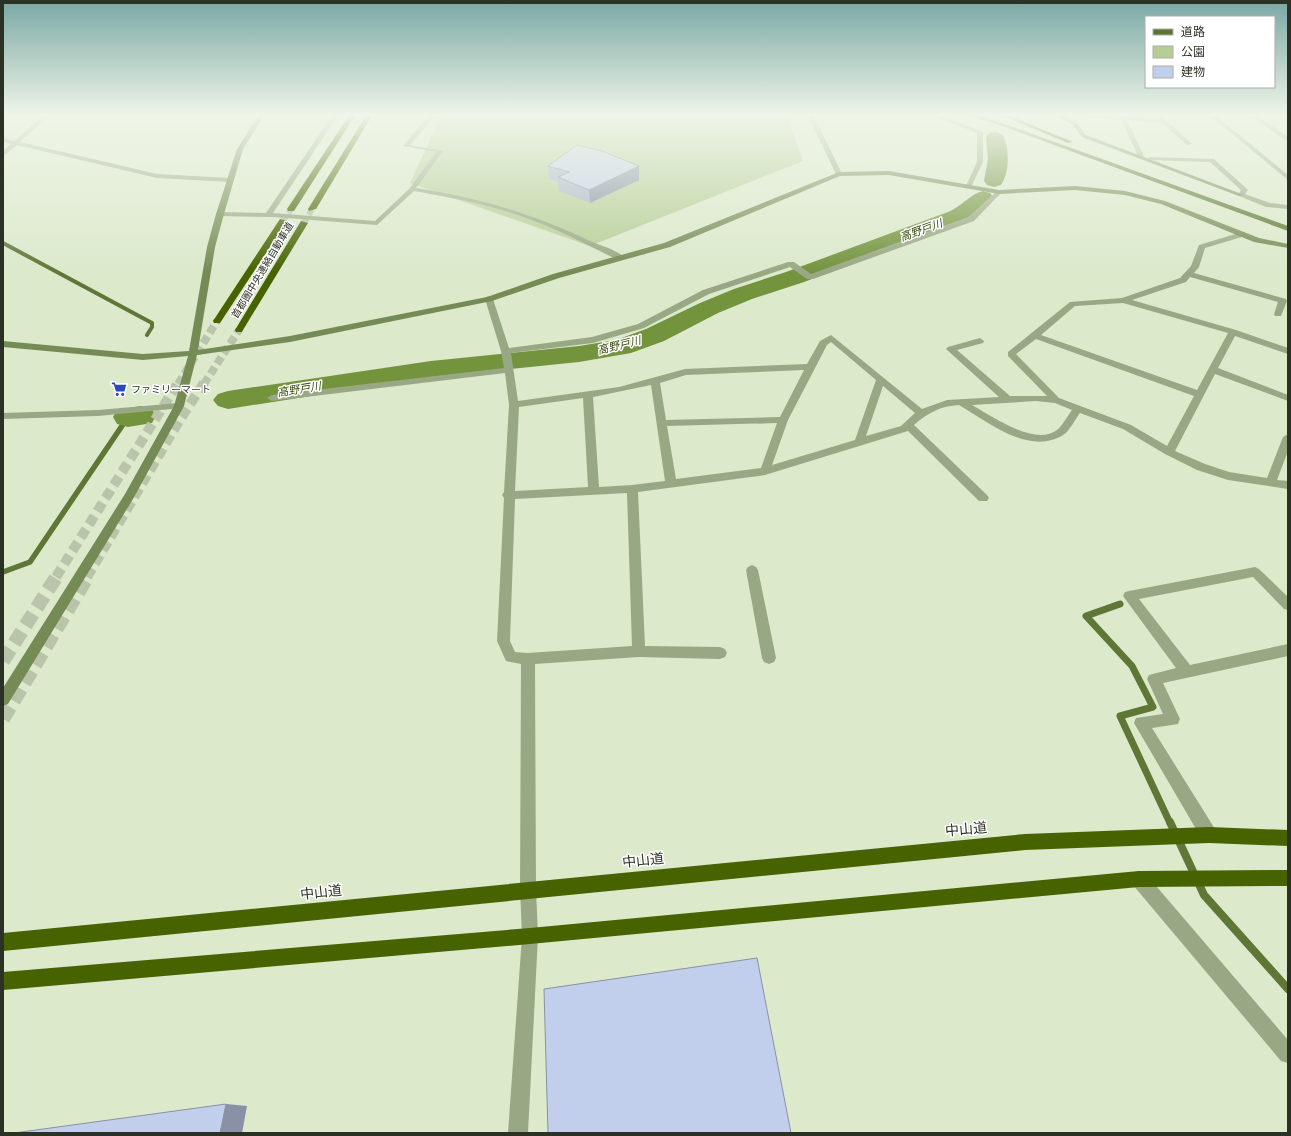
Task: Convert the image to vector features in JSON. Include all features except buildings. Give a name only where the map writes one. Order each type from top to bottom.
[{"type":"highway","name":"首都圏中央連絡自動車道","points":[[291,209],[318,167]]},
{"type":"highway","points":[[312,209],[338,167]]},
{"type":"highway","name":"首都圏中央連絡自動車道","points":[[217,321],[283,221]]},
{"type":"highway","name":"首都圏中央連絡自動車道","points":[[238,330],[304,223]]},
{"type":"highway","name":"中山道","points":[[3,942],[528,889],[1024,842],[1209,835],[1288,838]]},
{"type":"highway","points":[[3,982],[530,936],[1139,879],[1288,878]]},
{"type":"main road","points":[[1119,167],[1288,229]]},
{"type":"main road","points":[[1139,167],[1288,221]]},
{"type":"street","points":[[118,167],[157,176],[230,180]]},
{"type":"street","points":[[3,700],[129,496],[179,406],[193,353],[211,246],[234,167]]},
{"type":"street","points":[[268,215],[300,167]]},
{"type":"street","points":[[220,214],[268,215],[377,223],[412,189],[428,167]]},
{"type":"street","points":[[835,167],[838,174]]},
{"type":"street","points":[[969,186],[978,167]]},
{"type":"street","points":[[1170,167],[1269,205],[1288,207]]},
{"type":"street","points":[[1220,167],[1245,190],[1241,195]]},
{"type":"street","points":[[1275,167],[1288,178]]},
{"type":"street","points":[[3,344],[143,357],[193,353],[290,339],[489,299],[556,276],[667,245],[807,185],[838,174],[889,173],[999,192],[1025,192],[1075,188],[1125,193],[1163,202],[1257,240],[1288,246]]},
{"type":"street","points":[[412,189],[447,195],[484,204],[547,224],[621,258]]},
{"type":"street","points":[[506,351],[593,340],[641,326],[706,292],[791,264],[810,277],[971,219],[999,192]]},
{"type":"street","points":[[1056,400],[1011,354],[1036,336],[1073,304],[1122,300],[1183,280],[1195,267],[1202,247],[1242,234]]},
{"type":"street","points":[[1189,274],[1283,301],[1278,314]]},
{"type":"street","points":[[489,299],[506,351],[514,405],[508,495],[503,640],[511,657],[528,660],[639,651],[720,653]]},
{"type":"street","points":[[1122,300],[1233,332],[1288,351]]},
{"type":"street","points":[[1168,452],[1233,332]]},
{"type":"street","points":[[1036,336],[1199,394]]},
{"type":"street","points":[[765,470],[783,420],[823,344],[831,338],[881,378],[921,413]]},
{"type":"street","points":[[980,341],[951,349],[1007,399]]},
{"type":"street","points":[[514,405],[588,395],[655,382],[685,372],[810,367]]},
{"type":"street","points":[[1212,369],[1288,398]]},
{"type":"street","points":[[272,398],[509,370]]},
{"type":"street","points":[[859,442],[881,378]]},
{"type":"street","points":[[655,382],[671,485]]},
{"type":"street","points":[[588,395],[594,492]]},
{"type":"street","points":[[508,495],[632,489],[671,485],[765,470],[905,428],[921,413],[947,403],[1036,398],[1056,400],[1128,427],[1168,452],[1201,467],[1228,476],[1288,485]]},
{"type":"street","points":[[959,402],[1022,436],[1046,438],[1061,432],[1078,408]]},
{"type":"street","points":[[3,416],[98,413],[179,406]]},
{"type":"street","points":[[661,423],[783,420]]},
{"type":"street","points":[[908,426],[983,498]]},
{"type":"street","points":[[1271,482],[1288,437]]},
{"type":"street","points":[[632,489],[639,651]]},
{"type":"street","points":[[752,570],[769,658]]},
{"type":"street","points":[[1188,672],[1129,596],[1255,572],[1288,605]]},
{"type":"street","points":[[1209,835],[1141,723],[1173,718],[1154,679],[1288,650]]},
{"type":"street","points":[[518,1133],[530,936],[528,889],[528,660]]},
{"type":"street","points":[[1139,879],[1288,1054]]},
{"type":"green space","points":[[417,167],[788,167],[590,246],[410,183]]},
{"type":"waterway","name":"高野戸川","points":[[994,181],[997,167]]},
{"type":"waterway","name":"高野戸川","points":[[228,400],[431,369],[579,354],[621,347],[655,335],[709,308],[743,294],[795,277],[956,217],[965,213],[983,197]]},
{"type":"waterway","points":[[3,243],[152,323],[152,327],[147,335]]},
{"type":"waterway","name":"高野戸川","points":[[128,417],[141,416]]},
{"type":"waterway","name":"高野戸川","points":[[3,572],[30,562],[128,417]]},
{"type":"waterway","points":[[1120,604],[1086,616],[1132,666],[1153,707],[1120,716],[1170,823]]},
{"type":"waterway","points":[[1170,822],[1204,895],[1288,989]]},
{"type":"tunnel","points":[[283,221],[291,209]]},
{"type":"tunnel","points":[[304,223],[312,209]]},
{"type":"tunnel","points":[[178,384],[217,321]]},
{"type":"tunnel","points":[[204,384],[239,330]]},
{"type":"tunnel","points":[[56,577],[178,383]]},
{"type":"tunnel","points":[[87,577],[179,421],[204,383]]},
{"type":"tunnel","points":[[3,661],[57,576]]},
{"type":"tunnel","points":[[3,719],[88,576]]},
{"type":"place","name":"ファミリーマート","points":[[119,389]]}]
